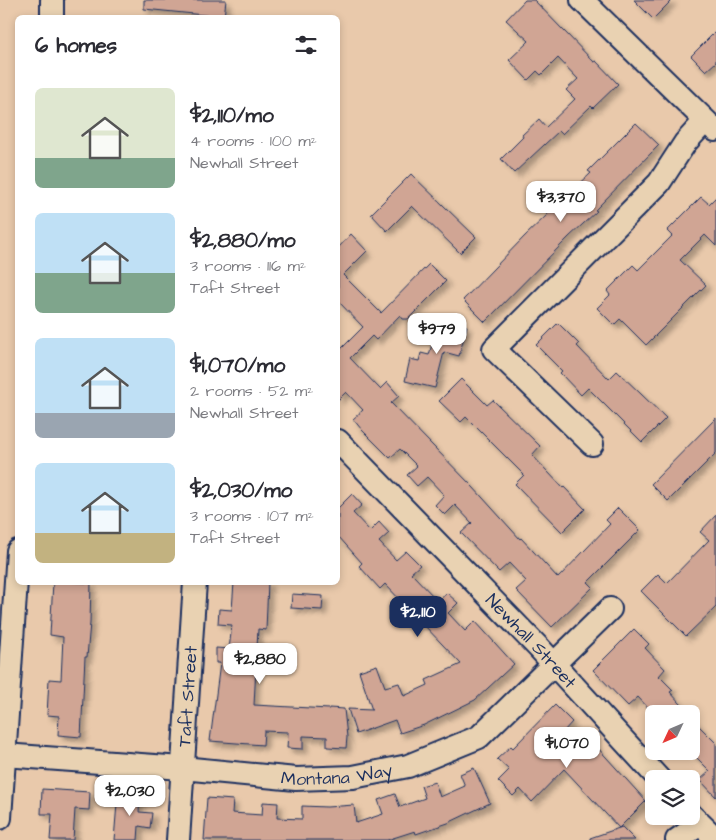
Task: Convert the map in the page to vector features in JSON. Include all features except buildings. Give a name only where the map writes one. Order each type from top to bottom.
[{"type":"street","points":[[52,0],[52,15]]},
{"type":"street","points":[[582,0],[711,126],[685,144],[659,183],[494,350],[592,444]]},
{"type":"street","name":"Newhall Street","points":[[340,443],[554,664],[650,770]]},
{"type":"street","points":[[0,818],[16,585]]},
{"type":"street","name":"Taft Street","points":[[178,840],[195,585]]},
{"type":"street","name":"Montana Way","points":[[4,755],[182,768],[296,779],[353,777],[408,766],[480,737],[610,609]]},
{"type":"street","points":[[677,840],[702,826]]}]
